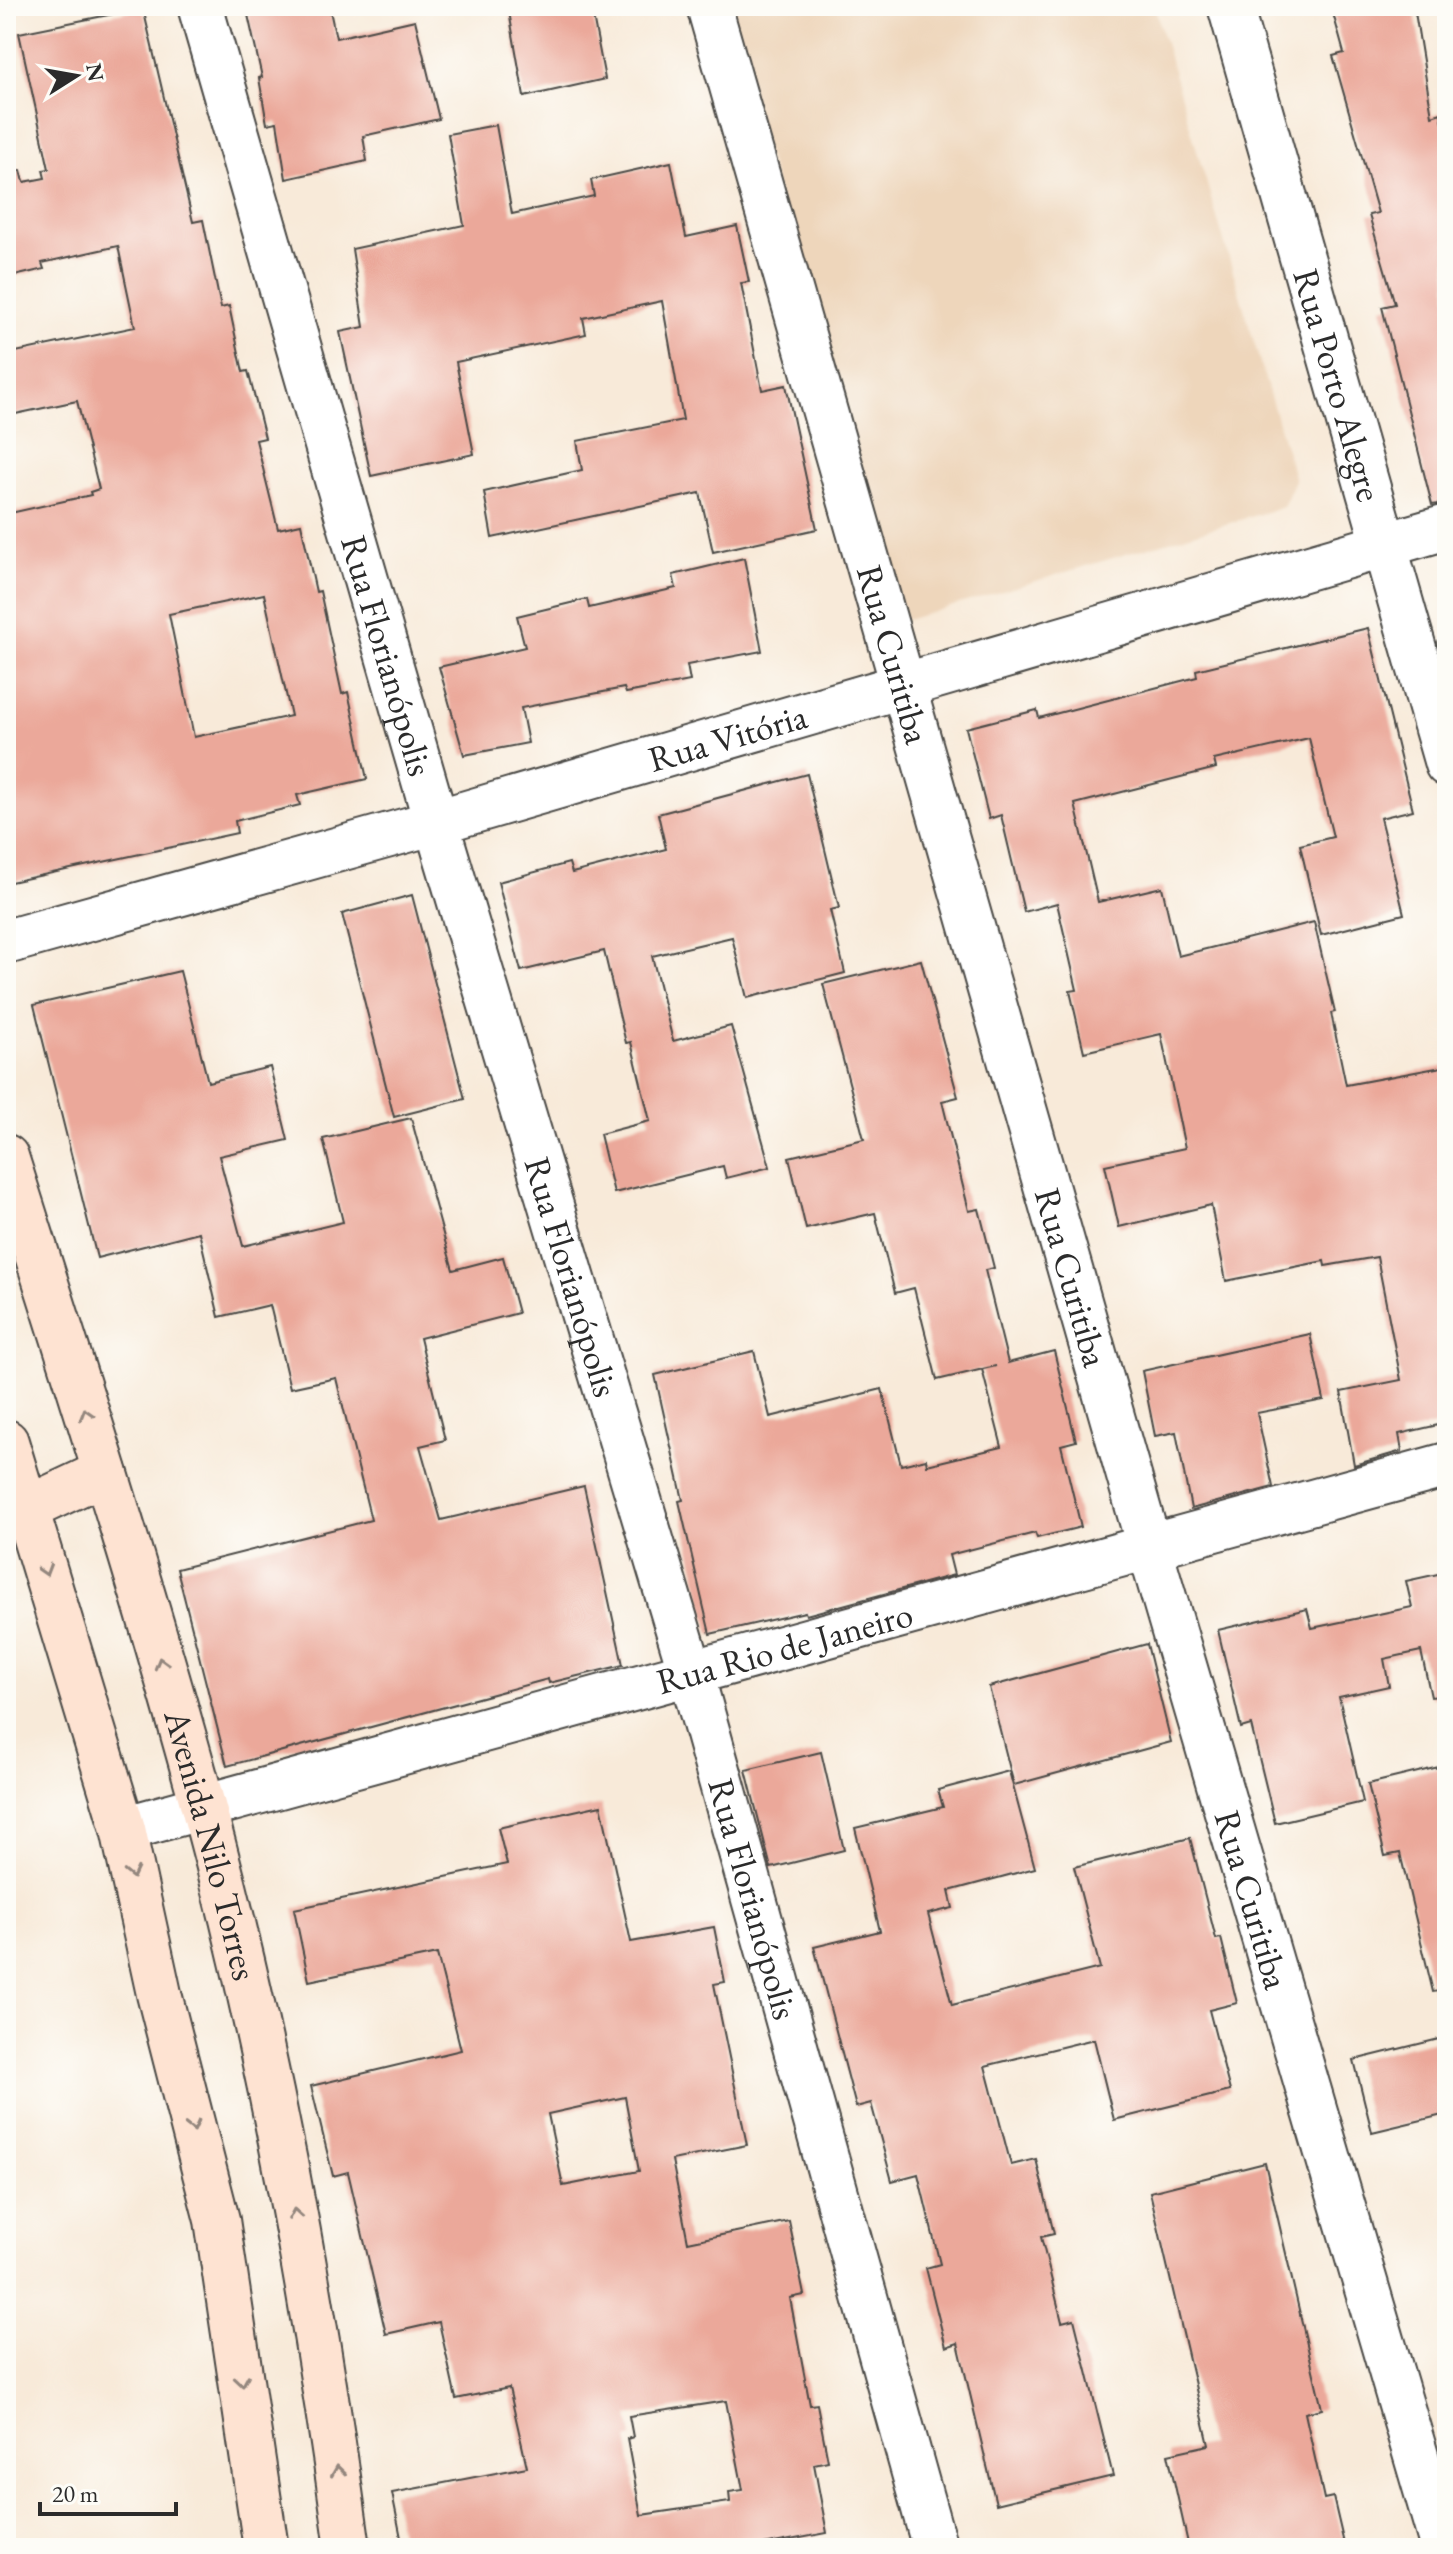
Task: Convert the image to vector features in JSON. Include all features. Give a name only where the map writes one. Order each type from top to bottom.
[{"type":"main road","name":"Avenida Nilo Torres","points":[[6,1157],[15,1214],[105,1472],[203,1807],[281,2137],[325,2380],[348,2548]]},
{"type":"main road","points":[[6,1442],[123,1829],[159,1994],[217,2220],[266,2548]]},
{"type":"main road","points":[[26,1509],[105,1472]]},
{"type":"street","name":"Rua Florianópolis","points":[[200,6],[436,822],[691,1673],[935,2548]]},
{"type":"street","name":"Rua Curitiba","points":[[709,6],[1149,1546],[1443,2548]]},
{"type":"street","name":"Rua Porto Alegre","points":[[1230,6],[1447,764]]},
{"type":"street","name":"Rua Vitória","points":[[6,942],[436,822],[1447,527]]},
{"type":"street","name":"Rua Rio de Janeiro","points":[[123,1829],[1447,1465]]},
{"type":"shaded area","points":[[723,6],[1154,6],[1295,480],[1283,507],[906,620]]},
{"type":"building","points":[[246,6],[329,6],[336,38],[415,20],[439,119],[363,136],[367,161],[286,179],[277,122],[267,124],[259,78],[262,77]]},
{"type":"building","points":[[508,6],[591,6],[605,79],[524,97]]},
{"type":"building","points":[[1331,6],[1414,6],[1432,116],[1441,113],[1447,147],[1447,503],[1432,505],[1382,307],[1395,304],[1369,215],[1378,213],[1333,56],[1344,53]]},
{"type":"building","points":[[143,8],[193,222],[203,220],[221,308],[229,306],[243,372],[248,371],[265,438],[256,440],[278,529],[301,524],[316,592],[320,591],[342,694],[348,692],[367,779],[297,795],[300,805],[235,821],[237,833],[6,883],[6,514],[91,495],[90,492],[99,489],[77,401],[6,416],[6,354],[135,327],[118,246],[42,263],[44,269],[6,278],[6,172],[21,170],[24,182],[45,178],[43,170],[49,169],[19,33]],"holes":[[[264,594],[291,716],[194,737],[169,614]]]},
{"type":"building","points":[[496,125],[512,214],[594,196],[591,180],[671,162],[686,237],[737,226],[749,282],[741,283],[762,390],[786,385],[817,529],[713,552],[700,493],[492,538],[484,492],[582,470],[577,441],[683,420],[662,301],[583,318],[586,334],[456,362],[474,454],[371,476],[340,332],[364,327],[352,249],[464,225],[448,134]]},
{"type":"building","points":[[744,558],[762,651],[687,665],[690,681],[626,693],[624,688],[521,708],[528,743],[464,755],[439,667],[525,647],[517,616],[587,599],[589,608],[676,588],[673,575]]},
{"type":"building","points":[[1368,628],[1413,810],[1380,818],[1404,914],[1321,935],[1300,845],[1333,837],[1309,738],[1214,760],[1216,768],[1075,804],[1098,902],[1162,887],[1178,956],[1314,922],[1335,1012],[1331,1013],[1346,1085],[1447,1066],[1447,1423],[1399,1434],[1402,1451],[1354,1465],[1341,1392],[1401,1380],[1377,1257],[1325,1266],[1324,1261],[1226,1281],[1211,1205],[1119,1227],[1105,1165],[1185,1148],[1161,1034],[1084,1052],[1070,991],[1077,990],[1057,903],[1024,912],[1001,815],[989,819],[966,728],[1037,710],[1039,718],[1197,677],[1196,670]]},
{"type":"building","points":[[807,774],[839,908],[830,910],[845,973],[747,998],[732,937],[652,956],[673,1041],[731,1026],[770,1167],[726,1178],[723,1166],[614,1193],[600,1134],[650,1121],[631,1042],[626,1043],[604,951],[521,971],[498,882],[569,863],[572,873],[666,849],[658,814]]},
{"type":"building","points":[[412,895],[465,1099],[394,1117],[342,914]]},
{"type":"building","points":[[921,960],[958,1097],[942,1101],[969,1211],[979,1209],[994,1268],[985,1270],[1008,1363],[1054,1351],[1076,1441],[1061,1445],[1081,1527],[1037,1538],[1035,1533],[949,1555],[954,1575],[806,1615],[805,1612],[710,1634],[679,1501],[683,1500],[655,1375],[754,1351],[770,1417],[882,1389],[901,1465],[926,1459],[927,1465],[1002,1447],[982,1369],[937,1380],[914,1288],[895,1293],[875,1213],[806,1229],[789,1157],[864,1139],[823,984]]},
{"type":"building","points":[[180,971],[208,1082],[270,1067],[288,1140],[219,1156],[243,1246],[343,1222],[323,1139],[411,1118],[453,1270],[503,1257],[518,1313],[420,1338],[445,1440],[420,1446],[441,1520],[584,1486],[623,1665],[549,1683],[548,1679],[227,1766],[177,1569],[371,1520],[336,1378],[290,1388],[270,1305],[219,1317],[199,1232],[97,1258],[34,1005]]},
{"type":"building","points":[[1310,1334],[1324,1400],[1257,1413],[1273,1487],[1191,1509],[1176,1432],[1155,1436],[1142,1371]]},
{"type":"building","points":[[1447,1572],[1447,1695],[1431,1697],[1421,1651],[1384,1659],[1389,1686],[1339,1697],[1363,1802],[1275,1823],[1251,1725],[1241,1728],[1218,1630],[1307,1609],[1312,1628],[1412,1607],[1406,1581]]},
{"type":"building","points":[[1147,1644],[1171,1742],[1014,1785],[989,1687]]},
{"type":"building","points":[[821,1752],[844,1850],[771,1868],[746,1770]]},
{"type":"building","points":[[1447,1765],[1447,1990],[1433,1992],[1400,1853],[1385,1856],[1368,1784]]},
{"type":"building","points":[[1009,1771],[1035,1868],[949,1891],[953,1908],[928,1914],[952,2005],[1100,1968],[1074,1867],[1190,1838],[1216,1939],[1221,1938],[1237,2003],[1209,2010],[1230,2091],[1114,2120],[1094,2039],[985,2066],[1011,2165],[1036,2159],[1054,2234],[1041,2237],[1062,2322],[1074,2319],[1113,2476],[996,2504],[958,2343],[946,2347],[926,2268],[940,2264],[918,2174],[892,2181],[871,2103],[856,2107],[814,1947],[880,1931],[855,1828],[943,1807],[938,1790]]},
{"type":"building","points":[[601,1805],[631,1942],[714,1927],[725,1982],[714,1984],[747,2145],[672,2160],[688,2242],[789,2221],[804,2295],[790,2298],[810,2405],[817,2404],[828,2461],[814,2464],[827,2533],[748,2548],[403,2548],[392,2493],[527,2467],[509,2388],[456,2399],[439,2322],[386,2334],[348,2172],[333,2176],[311,2086],[461,2050],[437,1954],[309,1981],[294,1909],[507,1864],[498,1828]],"holes":[[[625,2097],[639,2171],[563,2186],[548,2114]],[[726,2401],[743,2490],[729,2492],[730,2502],[641,2515],[627,2439],[633,2437],[629,2416]]]},
{"type":"building","points":[[1447,2037],[1447,2114],[1372,2132],[1354,2060]]},
{"type":"building","points":[[1265,2163],[1322,2409],[1305,2413],[1324,2499],[1333,2497],[1345,2548],[1189,2548],[1168,2454],[1209,2445],[1150,2192]]}]
